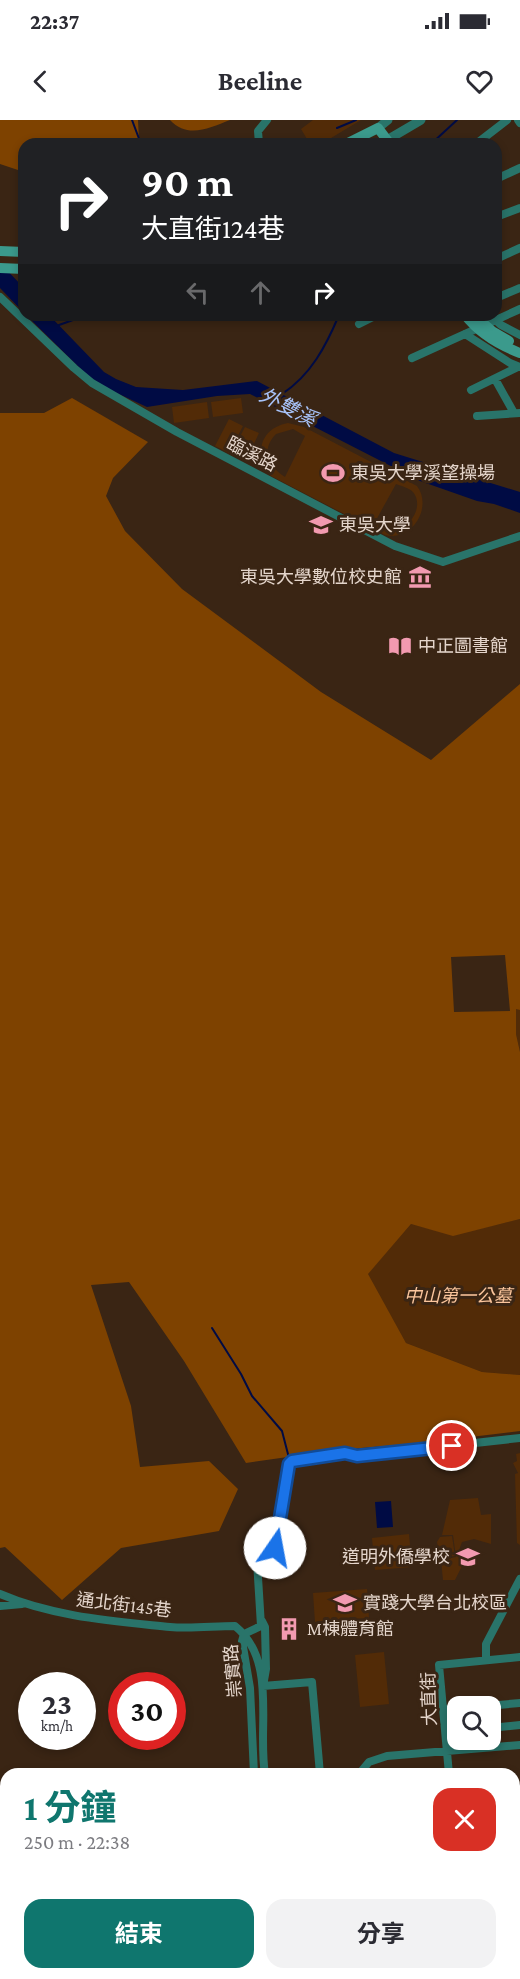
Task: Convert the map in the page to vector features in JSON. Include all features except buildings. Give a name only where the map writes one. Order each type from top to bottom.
[{"type":"main road","points":[[357,138],[384,123]]},
{"type":"main road","points":[[0,251],[18,252]]},
{"type":"main road","points":[[0,268],[18,269]]},
{"type":"main road","points":[[488,323],[503,338],[520,346]]},
{"type":"main road","points":[[488,323],[499,344],[520,353]]},
{"type":"street","points":[[259,138],[258,131],[267,120]]},
{"type":"street","points":[[392,138],[421,120]]},
{"type":"street","points":[[484,138],[507,120]]},
{"type":"street","points":[[502,176],[520,168]]},
{"type":"street","points":[[502,215],[520,208]]},
{"type":"street","points":[[502,256],[520,248]]},
{"type":"street","points":[[502,296],[520,288]]},
{"type":"street","name":"臨溪路","points":[[0,297],[18,314]]},
{"type":"street","points":[[502,317],[520,309]]},
{"type":"street","name":"臨溪路","points":[[25,321],[92,384],[177,432],[395,546],[443,562],[520,536]]},
{"type":"street","points":[[358,324],[364,321]]},
{"type":"street","points":[[412,357],[488,323],[520,335]]},
{"type":"street","points":[[465,334],[519,367]]},
{"type":"street","points":[[471,390],[519,367]]},
{"type":"street","points":[[477,416],[517,413],[495,379]]},
{"type":"street","points":[[244,1634],[261,1626],[257,1561],[258,1557],[275,1548],[289,1464],[292,1461],[345,1453],[357,1456],[520,1438]]},
{"type":"street","points":[[486,1660],[486,1644],[520,1579]]},
{"type":"street","name":"通北街145巷","points":[[0,1594],[43,1610],[61,1611],[127,1624],[171,1627],[235,1626],[244,1634]]},
{"type":"street","points":[[0,1606],[23,1604]]},
{"type":"street","points":[[262,1620],[265,1627],[266,1669],[262,1686],[312,1682],[319,1768]]},
{"type":"street","name":"崇實路","points":[[254,1768],[251,1704],[242,1641],[244,1634],[249,1639],[256,1657],[262,1686],[262,1742],[265,1768]]},
{"type":"street","name":"大直街","points":[[448,1768],[439,1665],[520,1657]]},
{"type":"street","points":[[501,1705],[520,1703]]},
{"type":"street","points":[[443,1710],[447,1710]]},
{"type":"street","points":[[501,1727],[520,1725]]},
{"type":"street","points":[[364,1768],[369,1762],[387,1756],[520,1744]]},
{"type":"green space","points":[[313,120],[361,120],[331,138],[306,138],[301,129]]},
{"type":"green space","points":[[241,398],[243,413],[213,417],[211,402]]},
{"type":"green space","points":[[207,402],[209,418],[174,423],[172,407]]},
{"type":"green space","points":[[229,419],[243,426],[229,453],[215,446]]},
{"type":"green space","points":[[288,423],[304,427],[417,486],[423,504],[417,521],[404,533],[395,536],[385,535],[271,476],[265,468],[261,451],[266,436],[278,426]],"holes":[[[293,429],[305,436],[285,477],[279,473],[268,458],[268,446],[276,434]],[[396,484],[413,492],[417,504],[416,511],[409,522],[398,529],[390,530],[375,522]]]},
{"type":"green space","points":[[245,427],[259,433],[246,461],[231,454]]},
{"type":"green space","points":[[516,1008],[520,1010],[520,1052],[516,1034]]},
{"type":"green space","name":"中山第一公墓","points":[[520,1219],[520,1375],[482,1372],[406,1343],[367,1274],[411,1224],[453,1235]]},
{"type":"green space","points":[[520,1453],[520,1545],[517,1543],[515,1474],[518,1473],[513,1463],[517,1461],[516,1454]]},
{"type":"green space","points":[[478,1498],[481,1515],[491,1514],[491,1544],[474,1539],[462,1542],[458,1553],[463,1564],[455,1580],[443,1580],[441,1560],[456,1557],[453,1535],[442,1535],[450,1500]]},
{"type":"green space","points":[[409,1534],[412,1567],[375,1570],[372,1538]]},
{"type":"green space","points":[[452,1536],[455,1556],[440,1558],[437,1542],[440,1537]]},
{"type":"green space","points":[[367,1589],[369,1618],[315,1622],[313,1593]]},
{"type":"green space","points":[[384,1652],[389,1704],[360,1707],[355,1655]]},
{"type":"shaded area","points":[[0,120],[138,120],[139,138],[18,138],[18,170],[0,164]]},
{"type":"shaded area","points":[[170,120],[230,120],[207,129],[191,130],[177,126]]},
{"type":"shaded area","points":[[72,398],[148,442],[113,478],[106,496],[125,531],[182,589],[321,692],[431,760],[520,684],[520,1010],[516,1009],[516,1034],[520,1052],[520,1219],[453,1236],[411,1224],[368,1274],[406,1343],[482,1372],[520,1375],[520,1431],[337,1450],[246,1463],[184,1361],[129,1282],[91,1285],[131,1406],[140,1467],[209,1461],[238,1489],[219,1531],[121,1548],[62,1600],[5,1547],[0,1548],[0,413],[44,413]],"holes":[[[505,955],[510,1011],[454,1012],[451,957]]]},
{"type":"water","points":[[0,263],[18,282],[18,307],[0,288]]},
{"type":"water","name":"外雙溪","points":[[32,321],[55,321],[104,372],[136,387],[183,390],[257,381],[394,453],[520,492],[520,513],[420,481],[250,394],[217,396],[147,407],[95,383]]},
{"type":"water","points":[[391,1501],[393,1527],[377,1528],[375,1502]]},
{"type":"waterway","points":[[132,120],[139,138]]},
{"type":"waterway","points":[[337,128],[356,120]]},
{"type":"waterway","points":[[438,138],[457,120]]},
{"type":"waterway","points":[[59,325],[70,321]]},
{"type":"waterway","points":[[282,394],[309,369],[329,338],[336,321]]},
{"type":"waterway","points":[[212,1328],[252,1396],[282,1431],[288,1461]]},
{"type":"place","name":"東吳大學溪望操場","points":[[333,473]]},
{"type":"place","name":"東吳大學","points":[[321,525]]},
{"type":"place","name":"東吳大學數位校史館","points":[[420,577]]},
{"type":"place","name":"中正圖書館","points":[[400,646]]},
{"type":"place","name":"道明外僑學校","points":[[468,1557]]},
{"type":"place","name":"實踐大學台北校區","points":[[345,1603]]},
{"type":"place","name":"M棟體育館","points":[[289,1629]]},
{"type":"route","points":[[275,1548],[289,1464],[292,1461],[345,1453],[357,1456],[452,1446]]}]
